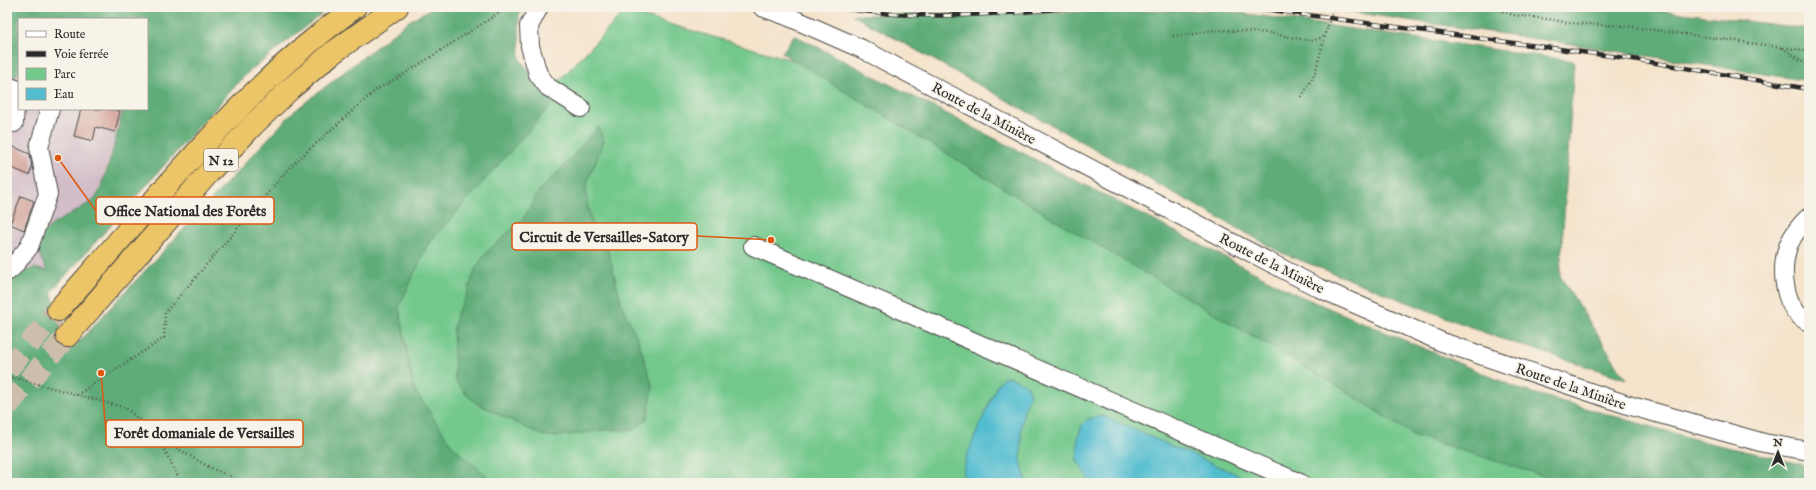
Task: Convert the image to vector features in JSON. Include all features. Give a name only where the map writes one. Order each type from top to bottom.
[{"type":"highway","name":"N 12","points":[[58,310],[191,158],[234,112],[304,47],[355,7]]},
{"type":"highway","name":"N 12","points":[[67,336],[206,176],[290,89],[332,54],[397,7]]},
{"type":"street","points":[[539,7],[530,26],[530,46],[538,74],[548,87],[581,108]]},
{"type":"street","name":"Route de la Minière","points":[[762,7],[787,16],[862,49],[1319,288],[1442,342],[1628,405],[1764,442],[1809,451]]},
{"type":"street","points":[[7,86],[16,89],[14,123]]},
{"type":"street","points":[[7,272],[29,247],[48,194],[39,147],[50,110]]},
{"type":"street","points":[[1809,217],[1799,226],[1788,245],[1784,264],[1786,288],[1792,306],[1804,320],[1809,322]]},
{"type":"street","points":[[753,246],[1300,483]]},
{"type":"path","points":[[77,395],[164,338],[165,313],[290,167],[301,157],[376,90],[406,73],[508,7]]},
{"type":"path","points":[[1302,97],[1315,73],[1333,7]]},
{"type":"path","points":[[1399,7],[1410,9],[1499,10],[1514,15],[1568,23],[1625,26],[1809,51]]},
{"type":"path","points":[[1173,36],[1221,30],[1269,32],[1311,42],[1321,38],[1327,31]]},
{"type":"path","points":[[1782,48],[1809,66]]},
{"type":"path","points":[[7,378],[12,377],[126,408],[159,438],[211,468],[246,483]]},
{"type":"path","points":[[159,438],[181,483]]},
{"type":"shaded area","points":[[18,72],[18,110],[123,110],[103,180],[94,200],[44,231],[47,271],[34,268],[7,279],[7,75],[15,77]]},
{"type":"green space","points":[[7,7],[330,7],[246,74],[51,292],[61,323],[59,336],[73,348],[292,113],[409,21],[434,7],[526,7],[519,15],[520,59],[552,104],[428,244],[399,307],[414,389],[453,447],[494,482],[499,483],[7,483],[7,279],[34,268],[47,271],[41,258],[39,247],[45,232],[60,220],[94,200],[107,171],[123,110],[148,110],[148,18],[18,18],[18,72],[15,77],[7,75]]},
{"type":"green space","points":[[1317,7],[1635,7],[1809,29],[1809,81],[1545,40]]},
{"type":"green space","points":[[1220,10],[1574,61],[1560,276],[1626,379],[1496,337],[1282,253],[853,15]]},
{"type":"green space","points":[[625,11],[867,82],[1500,455],[1703,483],[477,483],[259,398]]},
{"type":"green space","points":[[794,35],[1298,295],[1522,390],[1705,442],[1809,466],[1809,483],[1566,483],[1413,435],[1346,391],[1077,233],[782,53]]},
{"type":"green space","points":[[598,126],[604,141],[586,186],[587,203],[591,220],[608,250],[622,306],[637,337],[653,387],[647,419],[634,430],[602,430],[556,437],[541,435],[478,404],[465,393],[455,380],[453,331],[457,313],[465,299],[476,268],[485,254],[523,219],[540,189],[565,165]]},
{"type":"water","points":[[1010,377],[1027,385],[1030,395],[1024,410],[1021,432],[1021,460],[1026,483],[969,483],[963,474],[966,457],[997,385],[1003,378]]},
{"type":"water","points":[[1103,416],[1256,483],[1090,483],[1077,460],[1078,438],[1082,425],[1088,419]]},
{"type":"building","points":[[81,110],[120,111],[115,132],[96,127],[93,141],[74,136]]},
{"type":"building","points":[[7,144],[30,154],[32,168],[29,175],[7,166]]},
{"type":"building","points":[[21,196],[34,201],[24,230],[10,224]]},
{"type":"tunnel","points":[[7,370],[58,310]]},
{"type":"tunnel","points":[[7,406],[67,336]]},
{"type":"railway","points":[[836,7],[867,12],[929,15],[990,14],[1082,7]]},
{"type":"railway","points":[[1248,7],[1633,59],[1809,89]]},
{"type":"place","name":"Office National des Forêts","points":[[58,158]]},
{"type":"place","name":"Circuit de Versailles-Satory","points":[[771,240]]},
{"type":"place","name":"Forêt domaniale de Versailles","points":[[101,373]]}]
